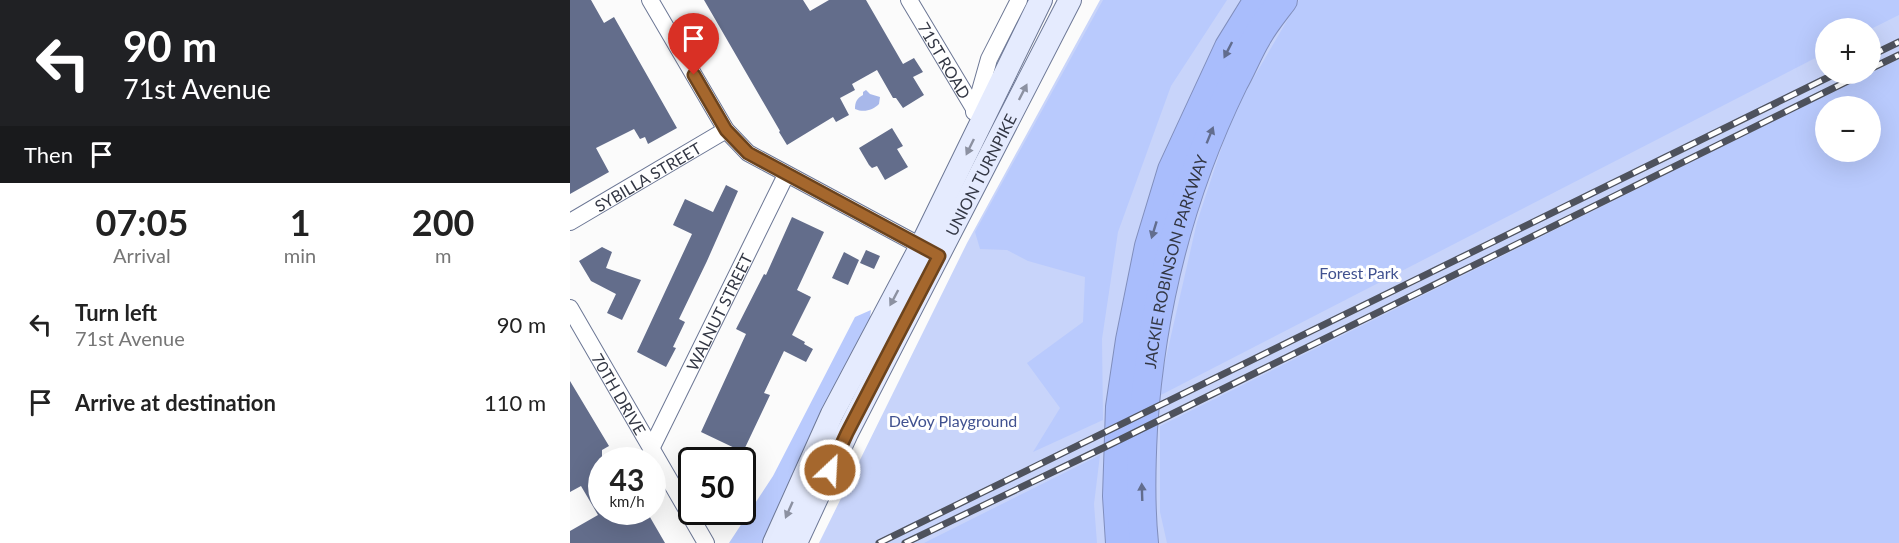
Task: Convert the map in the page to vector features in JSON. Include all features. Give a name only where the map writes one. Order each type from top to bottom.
[{"type":"highway","name":"JACKIE ROBINSON PARKWAY","points":[[1120,543],[1117,496],[1120,407],[1130,340],[1149,246],[1172,171],[1229,47],[1258,0]]},
{"type":"highway","name":"JACKIE ROBINSON PARKWAY","points":[[1144,543],[1141,468],[1145,394],[1155,322],[1169,256],[1189,189],[1216,119],[1257,37],[1283,0]]},
{"type":"main road","name":"UNION TURNPIKE","points":[[796,543],[930,251],[978,117],[1041,0]]},
{"type":"main road","name":"UNION TURNPIKE","points":[[774,543],[832,414],[930,251],[1070,0]]},
{"type":"street","points":[[650,0],[726,130],[748,153],[930,251]]},
{"type":"street","name":"71ST ROAD","points":[[909,0],[978,117]]},
{"type":"street","name":"UNION TURNPIKE","points":[[978,117],[989,59],[1019,0]]},
{"type":"street","name":"SYBILLA STREET","points":[[570,222],[726,130]]},
{"type":"street","name":"WALNUT STREET","points":[[652,447],[786,175]]},
{"type":"street","name":"70TH DRIVE","points":[[570,308],[650,447]]},
{"type":"street","name":"70TH DRIVE","points":[[666,475],[706,543]]},
{"type":"green space","name":"Forest Park","points":[[1100,0],[1899,0],[1899,543],[819,543],[967,243]]},
{"type":"green space","points":[[1103,0],[1227,0],[1171,86],[1118,232],[1102,339],[1103,420],[1033,452],[1060,408],[1027,363],[1083,322],[1085,277],[1028,261],[1007,250],[980,249],[975,232]]},
{"type":"green space","points":[[1299,0],[1899,0],[1899,15],[1881,24],[1881,18],[1815,18],[1815,58],[1157,397],[1197,222],[1233,113]]},
{"type":"green space","points":[[1899,59],[1899,543],[1167,543],[1160,512],[1160,426],[1815,101],[1815,162],[1881,162],[1881,96],[1824,96],[1849,84],[1881,84],[1881,68]]},
{"type":"green space","points":[[871,310],[869,325],[765,543],[729,543],[741,525],[756,525],[756,502],[773,476],[855,317]]},
{"type":"green space","points":[[1100,455],[1094,504],[1097,543],[924,543]]},
{"type":"shaded area","points":[[866,90],[880,97],[879,104],[868,110],[855,109],[857,100]]},
{"type":"building","points":[[570,0],[591,0],[604,23],[614,17],[677,128],[648,144],[645,137],[640,139],[634,129],[596,148],[609,172],[570,194]]},
{"type":"building","points":[[704,0],[803,0],[810,11],[829,0],[866,0],[903,64],[914,58],[923,72],[913,77],[924,95],[903,108],[896,98],[893,98],[877,70],[852,84],[855,90],[840,98],[849,115],[836,122],[833,117],[787,145]]},
{"type":"building","points":[[892,128],[903,146],[897,149],[908,167],[885,180],[877,166],[872,168],[869,165],[859,148]]},
{"type":"building","points":[[726,185],[738,191],[679,319],[685,322],[673,347],[676,348],[666,367],[637,352],[692,234],[673,225],[685,199],[713,212]]},
{"type":"building","points":[[792,217],[824,232],[797,290],[811,297],[792,335],[813,349],[806,362],[784,351],[764,393],[770,395],[745,447],[732,447],[701,432],[746,334],[736,329],[764,274],[766,275]]},
{"type":"building","points":[[602,247],[612,252],[606,268],[641,280],[622,320],[607,313],[616,294],[591,281],[579,261]]},
{"type":"building","points":[[866,250],[880,256],[874,269],[860,263]]},
{"type":"building","points":[[844,252],[859,260],[848,285],[832,278]]},
{"type":"building","points":[[570,381],[609,446],[588,447],[588,498],[581,486],[570,492]]},
{"type":"building","points":[[588,521],[588,525],[655,525],[665,543],[570,543],[570,531]]},
{"type":"railway","points":[[1881,51],[1899,42]]},
{"type":"railway","points":[[1881,64],[1899,55]]},
{"type":"railway","points":[[879,543],[1815,84]]},
{"type":"railway","points":[[905,543],[1103,448],[1842,84]]},
{"type":"route","points":[[694,75],[726,130],[748,153],[939,256],[830,470]]},
{"type":"park label","name":"DeVoy Playground","points":[[953,420]]}]
